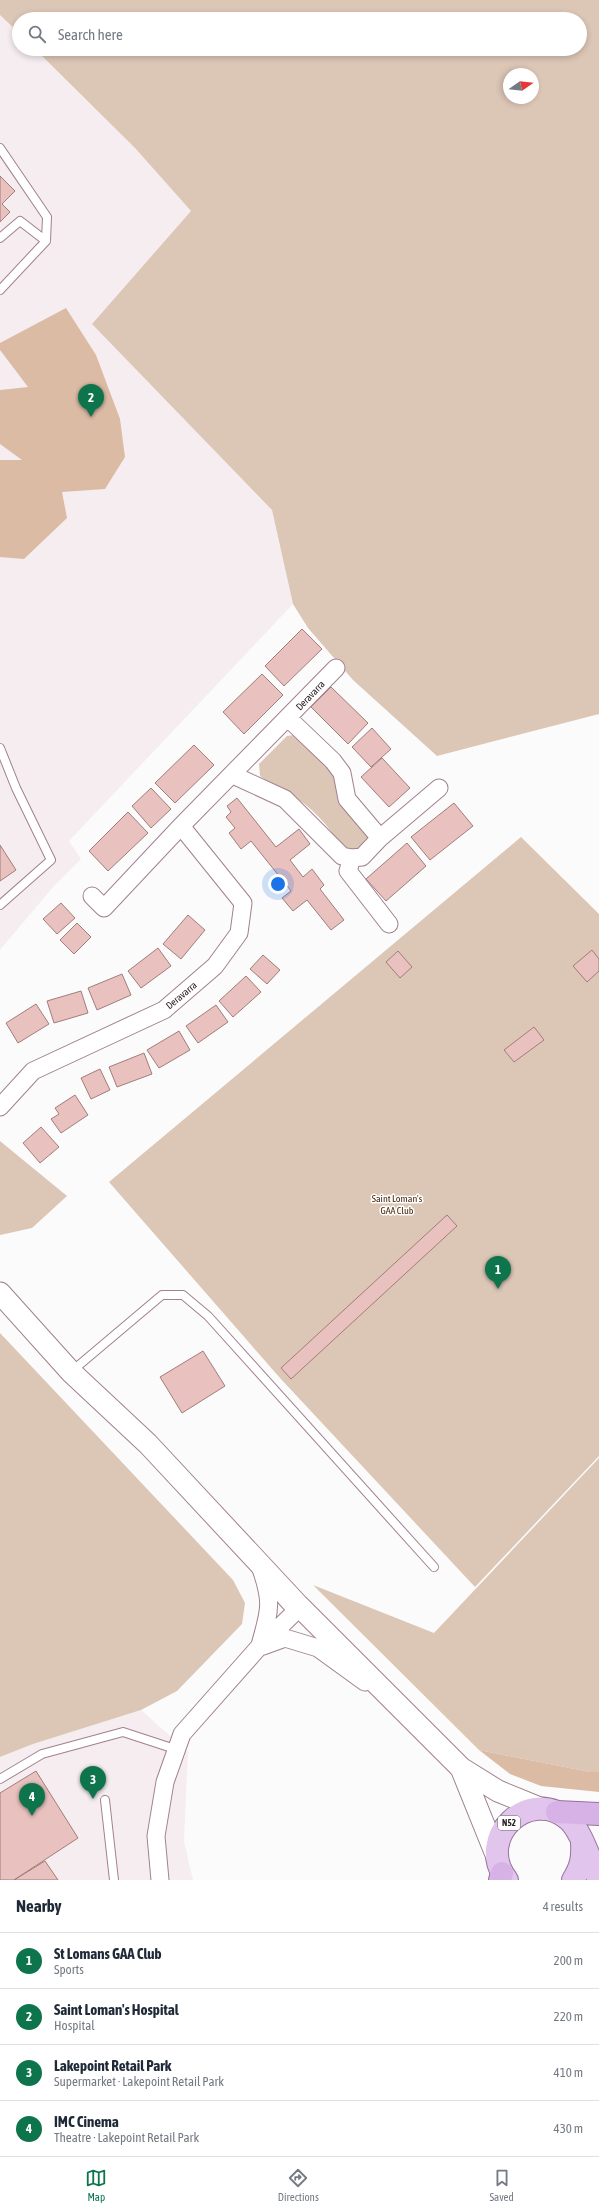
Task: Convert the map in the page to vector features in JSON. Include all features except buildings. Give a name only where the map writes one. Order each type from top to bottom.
[{"type":"highway","points":[[549,1810],[599,1814]]},
{"type":"main road","points":[[549,1810],[568,1820],[577,1830],[599,1880]]},
{"type":"main road","name":"N52","points":[[501,1872],[498,1842],[504,1828],[514,1818],[527,1811],[549,1810]]},
{"type":"main road","points":[[573,1880],[580,1870],[583,1857],[582,1843]]},
{"type":"street","name":"Deravarra","points":[[92,896],[104,908],[181,826],[234,775],[336,668]]},
{"type":"street","points":[[288,718],[333,761],[342,773],[347,799],[380,838]]},
{"type":"street","points":[[234,775],[285,799],[342,856],[352,858],[362,856],[380,838],[439,788]]},
{"type":"street","name":"Deravarra","points":[[0,1107],[33,1071],[164,1010],[215,966],[240,933],[243,903],[181,826]]},
{"type":"street","points":[[352,858],[348,871],[389,924]]},
{"type":"street","points":[[0,1293],[71,1372],[148,1444],[266,1571],[395,1704],[461,1768],[498,1790],[549,1810]]},
{"type":"street","points":[[259,1647],[270,1610],[266,1571]]},
{"type":"street","points":[[160,1880],[156,1836],[165,1782],[175,1749],[182,1734],[259,1647],[295,1610],[266,1571]]},
{"type":"street","points":[[259,1647],[285,1638],[318,1648],[395,1704]]},
{"type":"street","points":[[461,1768],[501,1872]]},
{"type":"lane","points":[[0,148],[47,217],[46,241],[0,290]]},
{"type":"lane","points":[[0,238],[20,221],[46,241]]},
{"type":"lane","points":[[0,748],[16,788],[51,860],[0,905]]},
{"type":"lane","points":[[71,1372],[162,1296],[183,1295],[208,1316],[434,1566]]},
{"type":"lane","points":[[0,1779],[42,1754],[123,1732],[175,1749]]},
{"type":"lane","points":[[105,1800],[114,1880]]},
{"type":"shaded area","points":[[0,15],[12,26],[12,56],[42,56],[135,148],[191,211],[92,324],[272,510],[293,604],[69,841],[81,859],[54,886],[0,950]]},
{"type":"shaded area","points":[[66,308],[96,355],[120,419],[125,457],[105,489],[62,492],[67,518],[24,559],[0,557],[0,460],[22,460],[0,444],[0,390],[28,387],[0,350],[0,343]]},
{"type":"shaded area","points":[[141,1710],[188,1752],[184,1841],[193,1880],[0,1880],[0,1757],[33,1744]]},
{"type":"shaded area","points":[[479,1750],[590,1772],[599,1772],[599,1792],[541,1786],[510,1774]]},
{"type":"green space","points":[[0,0],[599,0],[599,714],[437,756],[353,680],[308,628],[293,604],[272,510],[92,324],[191,211],[135,148],[42,56],[587,56],[587,12],[12,12],[12,26],[0,15]]},
{"type":"green space","points":[[294,735],[336,775],[368,830],[368,839],[360,848],[349,852],[341,848],[326,824],[312,810],[289,793],[260,776],[259,764],[287,736]]},
{"type":"green space","name":"Saint Loman's GAA Club","points":[[521,837],[599,914],[599,1456],[475,1587],[280,1378],[109,1182]]},
{"type":"green space","points":[[0,1141],[67,1196],[32,1228],[0,1235]]},
{"type":"green space","points":[[0,1333],[233,1580],[245,1603],[242,1624],[177,1691],[141,1710],[33,1744],[0,1757]]},
{"type":"green space","points":[[599,1458],[599,1772],[590,1772],[479,1750],[313,1585],[434,1633]]},
{"type":"place","name":"Saint Loman's Hospital","points":[[91,417]]},
{"type":"place","name":"St Lomans GAA Club","points":[[498,1289]]},
{"type":"place","name":"Lakepoint Retail Park","points":[[93,1799]]},
{"type":"place","name":"IMC Cinema","points":[[32,1816]]}]
